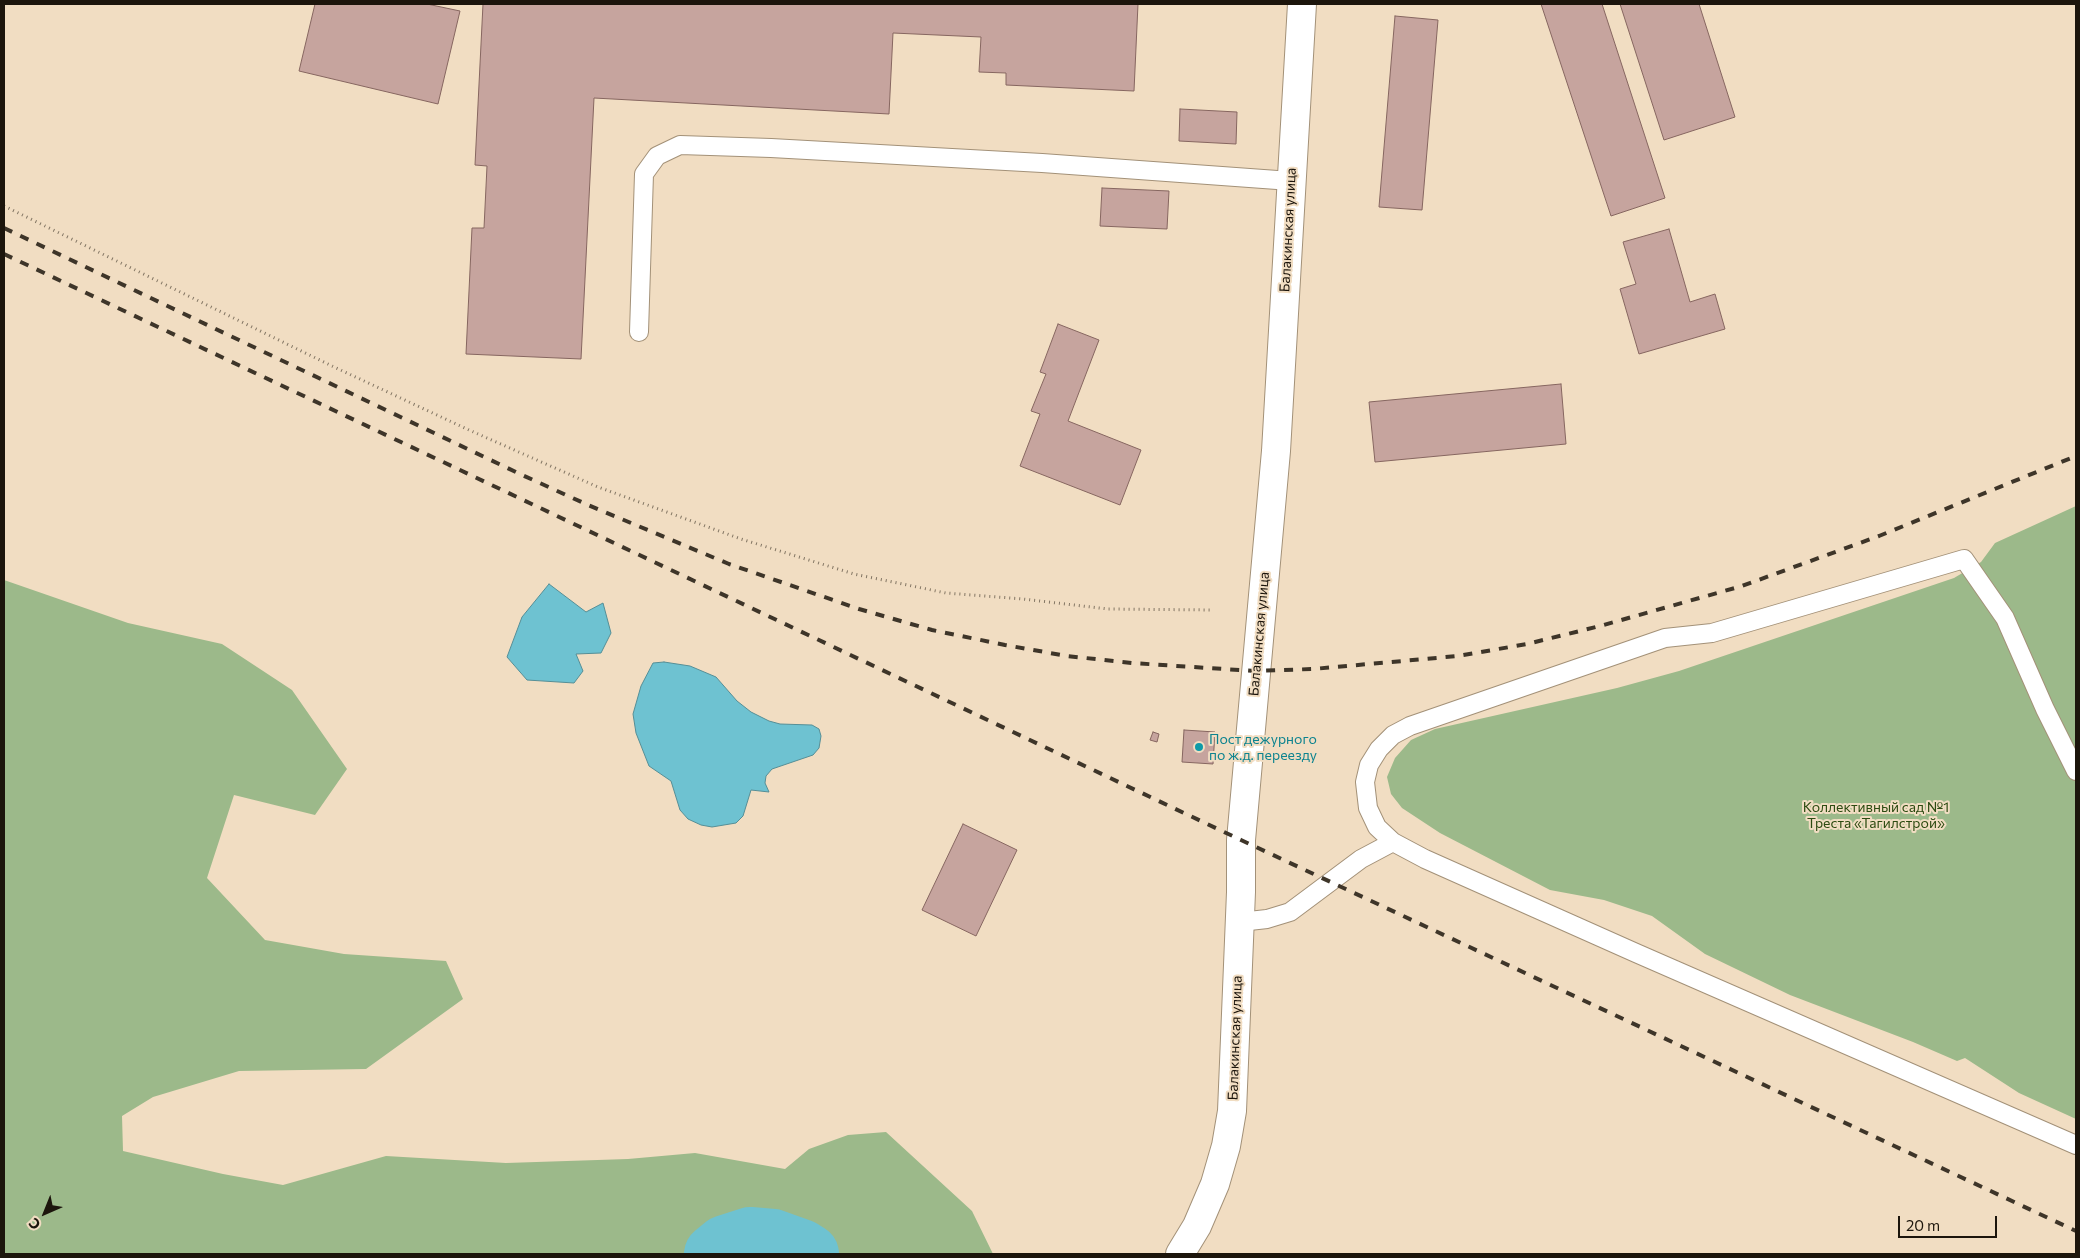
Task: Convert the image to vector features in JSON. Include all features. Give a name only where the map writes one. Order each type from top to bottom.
[{"type":"street","name":"Балакинская улица","points":[[1180,1254],[1197,1226],[1215,1184],[1232,1111],[1240,922],[1241,840],[1276,451],[1302,4]]},
{"type":"lane","points":[[639,332],[644,174],[657,156],[680,145],[771,148],[1032,163],[1291,181]]},
{"type":"lane","points":[[2076,772],[2005,618],[1964,559],[1712,633],[1665,638],[1410,726],[1393,736],[1379,749],[1369,765],[1365,782],[1368,808],[1377,827],[1393,842],[1425,860],[2076,1145]]},
{"type":"lane","points":[[1240,922],[1267,919],[1290,912],[1362,859],[1393,842]]},
{"type":"path","points":[[4,206],[469,430],[598,487],[741,539],[854,574],[946,593],[1023,599],[1108,609],[1213,610]]},
{"type":"green space","name":"Коллективный сад №1 Треста «Тагилстрой»","points":[[2076,506],[2076,1119],[2019,1093],[1965,1058],[1957,1061],[1790,995],[1705,954],[1652,916],[1604,900],[1550,890],[1440,833],[1402,808],[1391,794],[1387,777],[1395,758],[1411,740],[1435,729],[1617,688],[1679,671],[1954,578],[1981,562],[1995,543]]},
{"type":"green space","points":[[4,580],[128,623],[222,644],[292,690],[347,769],[315,815],[234,795],[207,878],[265,940],[344,954],[446,961],[463,999],[366,1069],[239,1071],[153,1097],[122,1116],[123,1151],[223,1174],[283,1185],[386,1156],[506,1163],[628,1159],[695,1153],[785,1169],[809,1149],[848,1135],[886,1132],[972,1211],[993,1254],[4,1254]]},
{"type":"water","points":[[549,584],[586,612],[603,603],[611,633],[601,653],[576,654],[583,671],[574,683],[527,680],[507,657],[522,617]]},
{"type":"water","points":[[664,662],[690,666],[716,677],[737,701],[751,712],[769,721],[780,724],[812,725],[819,729],[821,736],[819,748],[813,755],[772,769],[766,776],[765,783],[769,792],[751,790],[743,816],[736,823],[712,827],[701,825],[688,819],[680,810],[671,781],[649,766],[636,733],[633,714],[641,686],[653,663]]},
{"type":"building","points":[[315,4],[427,4],[460,11],[438,104],[299,71]]},
{"type":"building","points":[[483,4],[1138,4],[1134,91],[1006,85],[1006,73],[979,72],[981,37],[893,33],[889,114],[594,98],[581,359],[466,354],[472,228],[484,228],[487,166],[475,165]]},
{"type":"building","points":[[1541,4],[1602,4],[1665,198],[1611,216]]},
{"type":"building","points":[[1620,4],[1699,4],[1735,117],[1664,140]]},
{"type":"building","points":[[1395,16],[1438,20],[1422,210],[1379,207]]},
{"type":"building","points":[[1180,109],[1237,112],[1236,144],[1179,141]]},
{"type":"building","points":[[1102,188],[1169,191],[1167,229],[1100,226]]},
{"type":"building","points":[[1669,229],[1690,302],[1715,294],[1725,329],[1639,354],[1620,289],[1636,284],[1623,242]]},
{"type":"building","points":[[1058,324],[1099,340],[1068,421],[1141,450],[1120,505],[1020,466],[1040,414],[1031,411],[1046,374],[1040,372]]},
{"type":"building","points":[[1561,384],[1566,444],[1375,462],[1369,402]]},
{"type":"building","name":"Пост дежурного по ж.д. переезду","points":[[1184,730],[1215,732],[1213,764],[1182,762]]},
{"type":"building","points":[[1153,732],[1159,734],[1157,742],[1150,740]]},
{"type":"building","points":[[963,824],[1017,850],[976,936],[922,910]]},
{"type":"waterway","points":[[714,1254],[725,1245],[750,1237],[773,1239],[801,1249],[809,1254]]},
{"type":"railway","points":[[4,228],[520,474],[588,505],[729,564],[859,609],[932,630],[1067,656],[1132,663],[1255,671],[1313,669],[1458,656],[1527,644],[1600,626],[1742,586],[1879,536],[2076,456]]},
{"type":"railway","points":[[4,254],[1241,840],[2076,1231]]},
{"type":"place","name":"Пост дежурного по ж.д. переезду","points":[[1199,747]]}]
